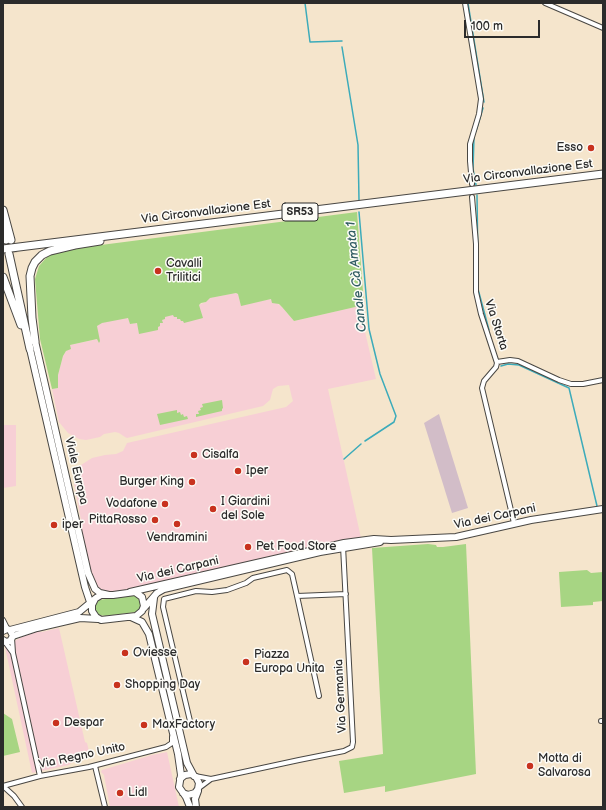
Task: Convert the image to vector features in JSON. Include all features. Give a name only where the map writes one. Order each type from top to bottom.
[{"type":"main road","name":"Via Circonvallazione Est","points":[[9,252],[72,240],[603,174]]},
{"type":"main road","points":[[3,210],[6,242]]},
{"type":"main road","points":[[3,229],[6,242]]},
{"type":"main road","points":[[35,341],[30,276],[37,259],[45,253],[127,233]]},
{"type":"main road","points":[[6,242],[48,239],[72,240]]},
{"type":"main road","points":[[9,252],[35,341]]},
{"type":"main road","points":[[9,252],[30,349]]},
{"type":"main road","points":[[3,276],[30,349]]},
{"type":"street","points":[[466,3],[481,99],[479,114],[470,144],[472,184]]},
{"type":"street","points":[[544,3],[603,28]]},
{"type":"street","name":"Via Storta","points":[[472,197],[476,244],[476,292],[481,314],[497,362],[497,366],[484,381],[482,388],[514,523]]},
{"type":"street","name":"Viale Europa","points":[[35,341],[86,566],[94,588],[100,593],[109,595]]},
{"type":"street","name":"Viale Europa","points":[[30,349],[85,587],[92,604],[94,615],[98,619]]},
{"type":"street","points":[[497,362],[510,360],[518,361],[571,384],[582,384],[603,380]]},
{"type":"street","name":"Via dei Carpani","points":[[130,616],[138,615],[145,605],[164,589],[367,540],[459,537],[533,519],[603,509]]},
{"type":"street","name":"Via dei Carpani","points":[[92,604],[100,596],[130,592],[323,547],[341,547],[391,540]]},
{"type":"street","name":"Via dei Carpani","points":[[293,559],[298,555],[324,549],[323,547]]},
{"type":"street","name":"Via Germania","points":[[199,789],[211,780],[344,751],[351,748],[353,742],[346,594],[341,547]]},
{"type":"street","points":[[190,721],[163,607],[164,599],[196,591],[212,592],[227,590],[246,584],[253,578],[287,570],[292,574],[319,696]]},
{"type":"street","points":[[82,610],[86,603],[85,587]]},
{"type":"street","points":[[130,592],[139,594],[152,614]]},
{"type":"street","points":[[297,596],[346,594]]},
{"type":"street","points":[[156,595],[153,603],[152,614],[187,763],[199,782],[199,789],[195,799],[196,807]]},
{"type":"street","points":[[7,630],[35,622],[71,615],[92,604]]},
{"type":"street","points":[[4,641],[10,641],[13,637],[36,628],[80,618],[103,620],[130,616],[139,620],[147,628],[180,768],[179,787],[190,807]]},
{"type":"street","points":[[3,621],[7,630],[12,632],[13,653],[40,776]]},
{"type":"street","points":[[4,641],[13,653]]},
{"type":"street","points":[[164,699],[172,739],[171,744],[166,747]]},
{"type":"street","points":[[166,747],[171,748],[175,752],[180,768]]},
{"type":"street","name":"Via Regno Unito","points":[[3,786],[40,776],[95,766],[166,747]]},
{"type":"street","points":[[95,766],[104,807]]},
{"type":"street","points":[[180,780],[187,774],[195,776]]},
{"type":"street","name":"Via Germania","points":[[195,776],[211,780]]},
{"type":"street","points":[[3,786],[14,796],[22,807]]},
{"type":"street","points":[[183,793],[190,795],[196,793],[199,789]]},
{"type":"shaded area","points":[[236,293],[238,294],[241,305],[271,299],[282,307],[294,321],[359,306],[376,379],[328,389],[361,538],[310,547],[119,592],[109,593],[103,591],[96,585],[89,568],[81,533],[81,520],[74,483],[76,472],[81,465],[92,458],[116,454],[123,451],[127,443],[286,407],[293,401],[289,385],[278,386],[273,389],[270,400],[263,406],[127,438],[115,432],[86,440],[79,439],[68,433],[59,422],[52,389],[58,388],[58,375],[63,356],[70,345],[98,339],[97,326],[101,323],[126,317],[131,324],[180,313],[206,302],[209,298]]},
{"type":"shaded area","points":[[439,414],[468,508],[452,513],[424,423]]},
{"type":"shaded area","points":[[3,425],[16,425],[16,486],[3,488]]},
{"type":"shaded area","points":[[59,628],[85,742],[87,743],[90,755],[87,759],[71,763],[69,765],[32,773],[5,647],[28,633],[38,631],[42,632]]},
{"type":"shaded area","points":[[167,752],[179,807],[110,807],[104,775],[101,772],[102,770]]},
{"type":"green space","points":[[357,212],[364,305],[294,321],[279,304],[272,303],[271,299],[241,306],[238,294],[236,293],[210,298],[206,302],[201,303],[199,305],[203,318],[184,323],[173,315],[165,317],[165,319],[162,320],[163,323],[160,323],[158,330],[139,334],[137,323],[130,324],[128,318],[102,323],[97,326],[100,341],[99,343],[97,339],[70,345],[71,349],[66,351],[63,356],[58,375],[58,388],[52,389],[40,339],[35,279],[39,266],[47,257],[54,253],[70,249]]},
{"type":"green space","points":[[222,400],[222,411],[196,417],[196,414],[199,414],[198,411],[201,410],[200,408],[203,407],[202,404]]},
{"type":"green space","points":[[177,410],[177,413],[180,412],[184,417],[187,416],[188,419],[160,425],[157,414]]},
{"type":"green space","points":[[428,544],[443,547],[466,544],[476,774],[385,792],[385,786],[344,793],[339,761],[383,754],[372,548]]},
{"type":"green space","points":[[587,570],[591,573],[603,572],[603,601],[593,602],[593,605],[561,607],[559,572]]},
{"type":"green space","points":[[133,595],[139,598],[141,605],[139,610],[136,612],[106,616],[99,615],[96,612],[95,606],[99,600]]},
{"type":"green space","points":[[3,713],[12,719],[20,752],[3,756]]},
{"type":"waterway","name":"Canale Cà Amata 1","points":[[305,3],[310,42],[342,41]]},
{"type":"waterway","points":[[468,3],[484,102]]},
{"type":"waterway","name":"Canale Cà Amata 1","points":[[342,47],[358,145],[359,200]]},
{"type":"waterway","points":[[476,131],[483,108]]},
{"type":"waterway","points":[[474,137],[473,169],[476,185]]},
{"type":"waterway","points":[[477,195],[478,270]]},
{"type":"waterway","name":"Canale Cà Amata 1","points":[[359,212],[369,329],[380,374],[396,416],[394,422],[365,441]]},
{"type":"waterway","points":[[478,289],[489,330]]},
{"type":"waterway","points":[[501,366],[508,364],[519,365],[569,388],[597,506]]},
{"type":"waterway","name":"Canale Cà Amata 1","points":[[344,459],[361,444]]},
{"type":"tunnel","points":[[11,240],[14,253]]},
{"type":"place","name":"Esso","points":[[591,148]]},
{"type":"place","name":"Cavalli Trilitici","points":[[158,271]]},
{"type":"place","name":"Cisalfa","points":[[194,455]]},
{"type":"place","name":"Iper","points":[[238,471]]},
{"type":"place","name":"Burger King","points":[[192,482]]},
{"type":"place","name":"Vodafone","points":[[165,504]]},
{"type":"place","name":"I Giardini del Sole","points":[[213,509]]},
{"type":"place","name":"PittaRosso","points":[[155,520]]},
{"type":"place","name":"Vendramini","points":[[177,524]]},
{"type":"place","name":"iper","points":[[54,525]]},
{"type":"place","name":"Pet Food Store","points":[[248,547]]},
{"type":"place","name":"Oviesse","points":[[125,653]]},
{"type":"place","name":"Piazza Europa Unita","points":[[246,662]]},
{"type":"place","name":"Shopping Day","points":[[117,685]]},
{"type":"place","name":"Despar","points":[[56,723]]},
{"type":"place","name":"MaxFactory","points":[[144,725]]},
{"type":"place","name":"Motta di Salvarosa","points":[[530,766]]},
{"type":"place","name":"Lidl","points":[[120,793]]}]
